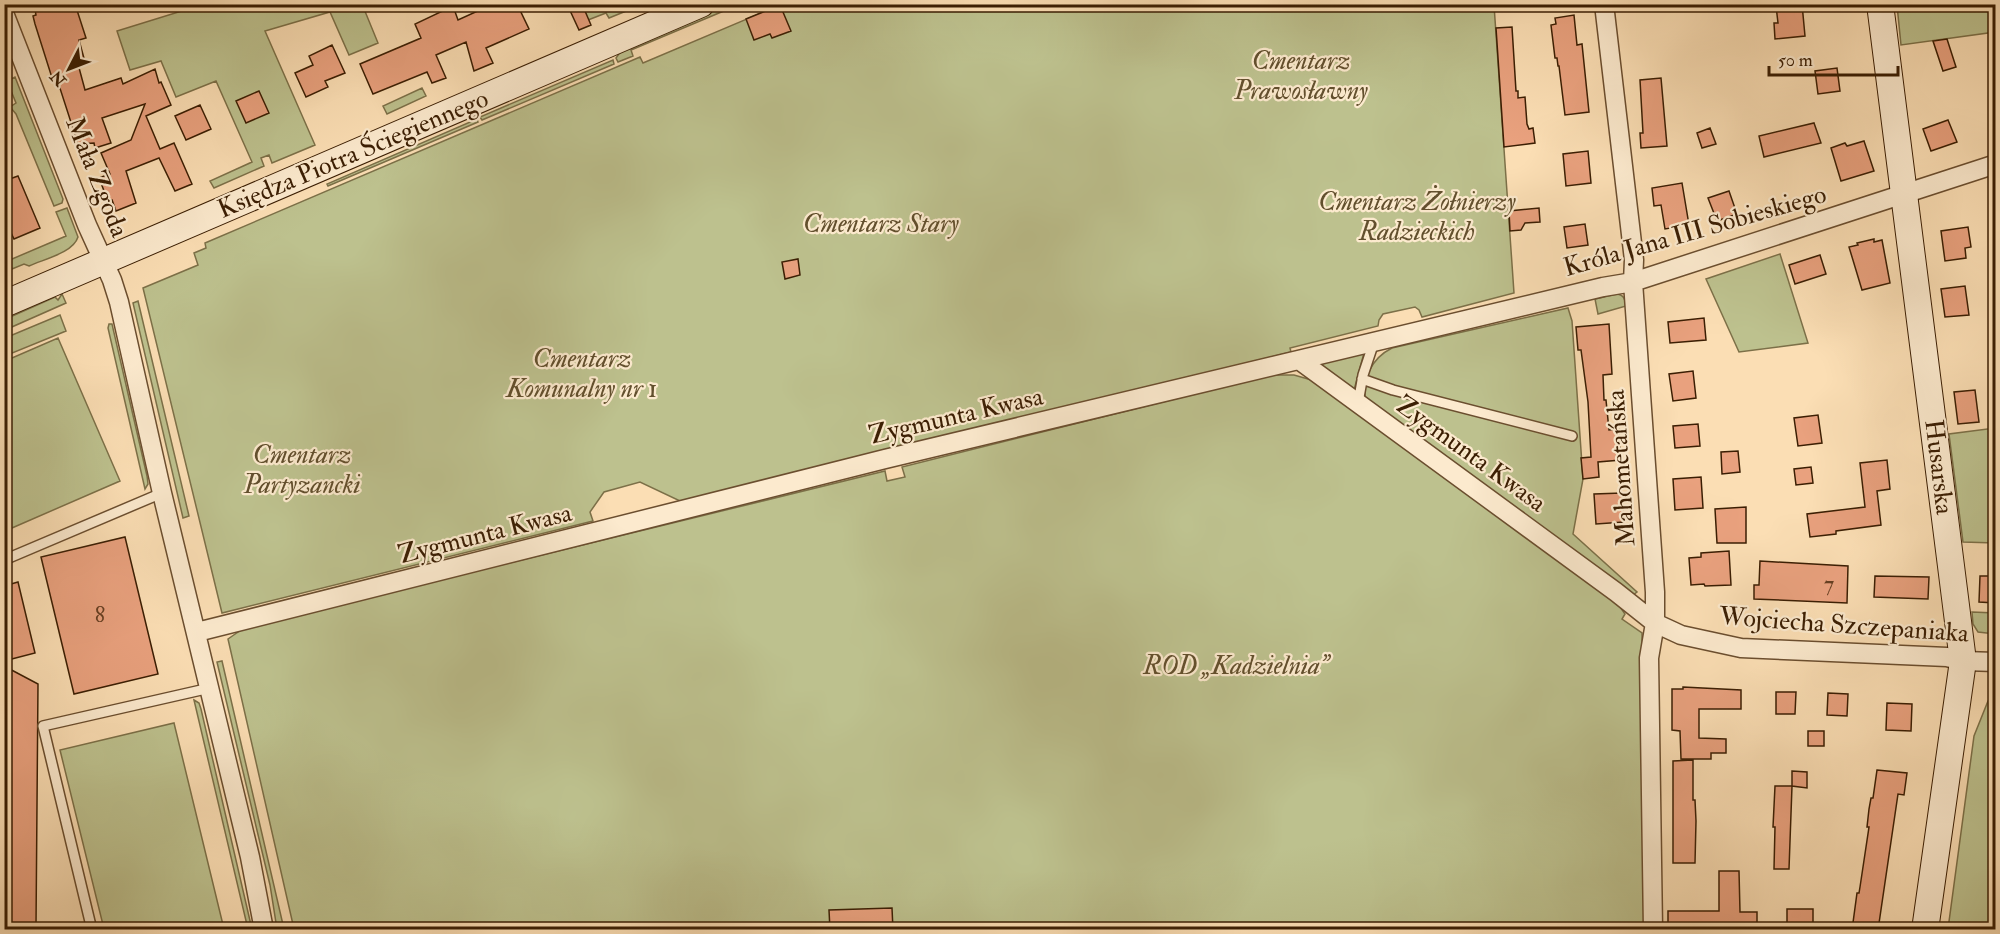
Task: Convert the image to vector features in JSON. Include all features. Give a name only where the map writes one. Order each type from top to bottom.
[{"type":"main road","name":"Księdza Piotra Ściegiennego","points":[[4,304],[701,4]]},
{"type":"main road","name":"Husarska","points":[[1880,4],[1963,661],[1925,930]]},
{"type":"street","name":"Mahometańska","points":[[1604,4],[1634,260],[1633,282],[1654,580],[1655,623],[1649,658],[1653,930]]},
{"type":"street","name":"Mała Zgoda","points":[[4,13],[119,302],[162,493],[250,857],[264,930]]},
{"type":"street","name":"Króla Jana III Sobieskiego","points":[[1299,360],[1603,287],[1633,282],[1995,164]]},
{"type":"street","name":"Zygmunta Kwasa","points":[[197,632],[897,456],[1299,360],[1616,591],[1655,623]]},
{"type":"street","name":"Wojciecha Szczepaniaka","points":[[1655,623],[1681,635],[1741,648],[1947,657],[1963,661],[1995,662]]},
{"type":"lane","points":[[1358,403],[1362,379],[1374,342]]},
{"type":"lane","points":[[1362,379],[1393,390],[1572,436]]},
{"type":"lane","points":[[4,560],[162,493]]},
{"type":"lane","points":[[92,930],[43,726],[210,688]]},
{"type":"green space","points":[[233,4],[362,4],[378,43],[349,55],[330,12],[265,31],[315,145],[272,163],[269,155],[261,158],[264,166],[214,188],[210,181],[252,162],[216,81],[176,97],[161,61],[130,70],[117,31],[201,5],[217,5],[219,9]]},
{"type":"green space","points":[[582,5],[641,5],[609,18],[606,13],[588,20]]},
{"type":"green space","points":[[725,5],[738,5],[631,50],[633,56],[618,62],[616,58],[623,48]]},
{"type":"green space","points":[[780,5],[1494,5],[1514,293],[1422,317],[1415,307],[1383,314],[1378,326],[1290,348],[1291,352],[687,501],[680,501],[640,482],[604,492],[590,512],[593,521],[222,613],[143,288],[198,265],[194,253],[206,248],[205,243],[640,57],[643,63]]},
{"type":"green space","points":[[1897,5],[1995,5],[1995,32],[1901,45]]},
{"type":"green space","points":[[613,60],[614,64],[482,120],[480,117]]},
{"type":"green space","points":[[15,77],[63,199],[62,203],[54,206],[16,114],[10,107],[16,103],[7,81]]},
{"type":"green space","points":[[422,88],[426,96],[387,114],[383,106]]},
{"type":"green space","points":[[477,119],[478,122],[328,186],[327,184]]},
{"type":"green space","points":[[67,208],[78,237],[75,243],[57,255],[29,266],[24,264],[12,269],[10,264],[5,267],[5,262],[66,236],[56,212]]},
{"type":"green space","points":[[1780,254],[1808,343],[1739,352],[1706,279]]},
{"type":"green space","points":[[62,294],[66,303],[5,330],[5,321],[10,317],[55,297],[58,300]]},
{"type":"green space","points":[[1617,294],[1624,298],[1626,306],[1598,314],[1595,299]]},
{"type":"green space","points":[[138,301],[189,516],[183,518],[133,303]]},
{"type":"green space","points":[[1568,308],[1572,321],[1583,479],[1573,534],[1637,592],[1633,595],[1366,402],[1365,385],[1370,370],[1379,357],[1392,348]]},
{"type":"green space","points":[[60,315],[66,331],[5,356],[5,338]]},
{"type":"green space","points":[[109,324],[112,324],[147,476],[148,484],[145,489],[108,328]]},
{"type":"green space","points":[[58,338],[120,481],[5,531],[5,361]]},
{"type":"green space","points":[[1364,353],[1354,390],[1320,370],[1319,363]]},
{"type":"green space","name":"ROD „Kadzielnia”","points":[[1271,375],[1294,375],[1315,381],[1611,594],[1625,614],[1622,619],[1642,633],[1645,929],[294,929],[228,639],[244,628],[885,471],[887,481],[905,477],[902,467]]},
{"type":"green space","points":[[1995,428],[1995,543],[1963,542],[1949,434]]},
{"type":"green space","points":[[1972,612],[1995,613],[1995,634],[1978,632],[1973,624]]},
{"type":"green space","points":[[222,661],[284,929],[277,929],[270,885],[217,662]]},
{"type":"green space","points":[[1995,697],[1995,929],[1948,929],[1974,736],[1988,701]]},
{"type":"green space","points":[[194,700],[199,703],[201,709],[251,925],[247,925]]},
{"type":"green space","points":[[174,723],[224,929],[104,929],[60,750]]},
{"type":"building","points":[[34,4],[75,4],[86,38],[79,40],[85,62],[78,64],[85,90],[121,78],[123,84],[155,69],[159,83],[161,82],[171,105],[146,116],[160,149],[174,143],[192,184],[175,191],[159,158],[126,171],[136,203],[116,211],[112,200],[108,201],[99,178],[110,174],[101,153],[131,140],[145,104],[102,118],[111,143],[95,148],[94,143],[78,144],[57,79],[53,81],[35,24]]},
{"type":"building","points":[[493,4],[517,4],[529,29],[486,48],[493,63],[474,71],[466,42],[436,55],[446,78],[432,83],[427,72],[373,94],[360,64],[421,38],[415,24],[453,6],[458,20]]},
{"type":"building","points":[[567,4],[582,4],[591,25],[579,30]]},
{"type":"building","points":[[1802,4],[1805,36],[1775,39],[1774,23],[1778,23],[1776,6]]},
{"type":"building","points":[[780,5],[791,31],[772,38],[770,34],[754,40],[746,19]]},
{"type":"building","points":[[1574,15],[1577,45],[1582,44],[1589,112],[1565,115],[1551,25],[1556,24],[1555,18]]},
{"type":"building","points":[[1512,27],[1516,91],[1518,91],[1518,98],[1525,97],[1527,124],[1529,129],[1533,128],[1535,143],[1504,147],[1496,28]]},
{"type":"building","points":[[1947,39],[1956,67],[1943,71],[1933,41]]},
{"type":"building","points":[[332,45],[345,73],[325,81],[328,87],[306,97],[295,73],[313,65],[309,56]]},
{"type":"building","points":[[1837,68],[1840,91],[1818,94],[1815,71]]},
{"type":"building","points":[[1661,78],[1667,146],[1641,148],[1640,133],[1643,133],[1640,80]]},
{"type":"building","points":[[259,91],[269,113],[246,123],[236,101]]},
{"type":"building","points":[[200,105],[211,129],[186,140],[175,116]]},
{"type":"building","points":[[1948,120],[1957,142],[1931,151],[1923,129]]},
{"type":"building","points":[[1814,123],[1821,143],[1764,157],[1759,136]]},
{"type":"building","points":[[1710,128],[1716,144],[1702,148],[1697,133]]},
{"type":"building","points":[[1864,141],[1874,171],[1841,181],[1831,148],[1845,143],[1847,146]]},
{"type":"building","points":[[1588,151],[1591,183],[1566,186],[1563,154]]},
{"type":"building","points":[[18,176],[40,228],[14,239],[4,218],[4,181]]},
{"type":"building","points":[[1682,183],[1689,225],[1665,229],[1661,205],[1654,206],[1652,188]]},
{"type":"building","points":[[1729,191],[1737,214],[1717,221],[1708,198]]},
{"type":"building","points":[[1539,208],[1540,222],[1525,223],[1521,230],[1510,231],[1509,211]]},
{"type":"building","points":[[1585,224],[1588,245],[1567,248],[1564,227]]},
{"type":"building","points":[[1968,227],[1971,247],[1965,248],[1966,258],[1945,261],[1941,231]]},
{"type":"building","points":[[1874,239],[1874,242],[1882,240],[1890,283],[1862,290],[1849,247]]},
{"type":"building","points":[[1820,255],[1826,274],[1795,284],[1789,265]]},
{"type":"building","points":[[798,259],[800,275],[785,279],[782,262]]},
{"type":"building","points":[[1965,286],[1969,315],[1945,317],[1941,289]]},
{"type":"building","points":[[1704,318],[1706,340],[1670,343],[1668,322]]},
{"type":"building","points":[[1609,324],[1612,374],[1603,375],[1604,400],[1606,400],[1609,430],[1619,429],[1621,460],[1598,462],[1599,477],[1583,479],[1581,458],[1591,457],[1588,402],[1576,327]]},
{"type":"building","points":[[1693,371],[1696,398],[1673,401],[1669,374]]},
{"type":"building","points":[[1975,390],[1979,422],[1958,424],[1954,392]]},
{"type":"building","points":[[1818,415],[1822,443],[1798,446],[1794,418]]},
{"type":"building","points":[[1698,424],[1700,446],[1675,448],[1673,426]]},
{"type":"building","points":[[1738,451],[1740,472],[1722,474],[1721,452]]},
{"type":"building","points":[[1887,460],[1890,489],[1877,491],[1881,525],[1810,537],[1807,514],[1865,507],[1860,463]]},
{"type":"building","points":[[1811,467],[1813,483],[1796,485],[1794,469]]},
{"type":"building","points":[[1701,477],[1703,508],[1675,510],[1673,479]]},
{"type":"building","points":[[1622,493],[1624,522],[1596,524],[1594,494]]},
{"type":"building","points":[[1746,507],[1746,543],[1717,543],[1715,509]]},
{"type":"building","points":[[125,537],[158,674],[74,694],[41,557]]},
{"type":"building","points":[[1729,551],[1731,585],[1691,585],[1689,558],[1701,557],[1701,553]]},
{"type":"building","points":[[1760,561],[1848,566],[1847,603],[1754,599],[1754,585],[1759,585]]},
{"type":"building","points":[[1875,576],[1929,577],[1928,599],[1874,597]]},
{"type":"building","points":[[1980,576],[1995,576],[1995,603],[1979,602]]},
{"type":"building","points":[[18,582],[35,653],[4,661],[4,586]]},
{"type":"building","points":[[4,666],[38,684],[36,926],[30,930],[4,930]]},
{"type":"building","points":[[1683,687],[1741,690],[1741,709],[1699,709],[1699,738],[1726,739],[1726,753],[1711,753],[1711,759],[1681,759],[1680,731],[1672,730],[1672,689],[1683,689]]},
{"type":"building","points":[[1776,692],[1796,692],[1795,714],[1776,714]]},
{"type":"building","points":[[1828,693],[1848,694],[1847,716],[1827,715]]},
{"type":"building","points":[[1887,703],[1912,704],[1911,731],[1886,730]]},
{"type":"building","points":[[1808,731],[1824,731],[1824,746],[1808,746]]},
{"type":"building","points":[[1693,760],[1693,800],[1695,800],[1696,821],[1695,863],[1673,863],[1673,761]]},
{"type":"building","points":[[1877,770],[1907,773],[1904,795],[1898,794],[1878,930],[1852,930],[1869,827],[1867,827],[1869,809]]},
{"type":"building","points":[[1792,771],[1807,772],[1807,788],[1792,786]]},
{"type":"building","points":[[1775,786],[1792,786],[1789,869],[1774,869]]},
{"type":"building","points":[[1719,871],[1739,871],[1740,912],[1757,912],[1757,930],[1731,930],[1731,924],[1700,924],[1700,930],[1673,930],[1673,924],[1668,924],[1668,911],[1719,911]]},
{"type":"building","points":[[892,908],[893,930],[830,930],[829,910]]},
{"type":"building","points":[[1787,909],[1813,909],[1813,930],[1787,930]]},
{"type":"park label","name":"Cmentarz Prawosławny","points":[[1301,76]]},
{"type":"park label","name":"Cmentarz Żołnierzy Radzieckich","points":[[1417,217]]},
{"type":"park label","name":"Cmentarz Stary","points":[[881,224]]},
{"type":"park label","name":"Cmentarz Komunalny nr 1","points":[[582,374]]},
{"type":"park label","name":"Cmentarz Partyzancki","points":[[302,470]]}]
